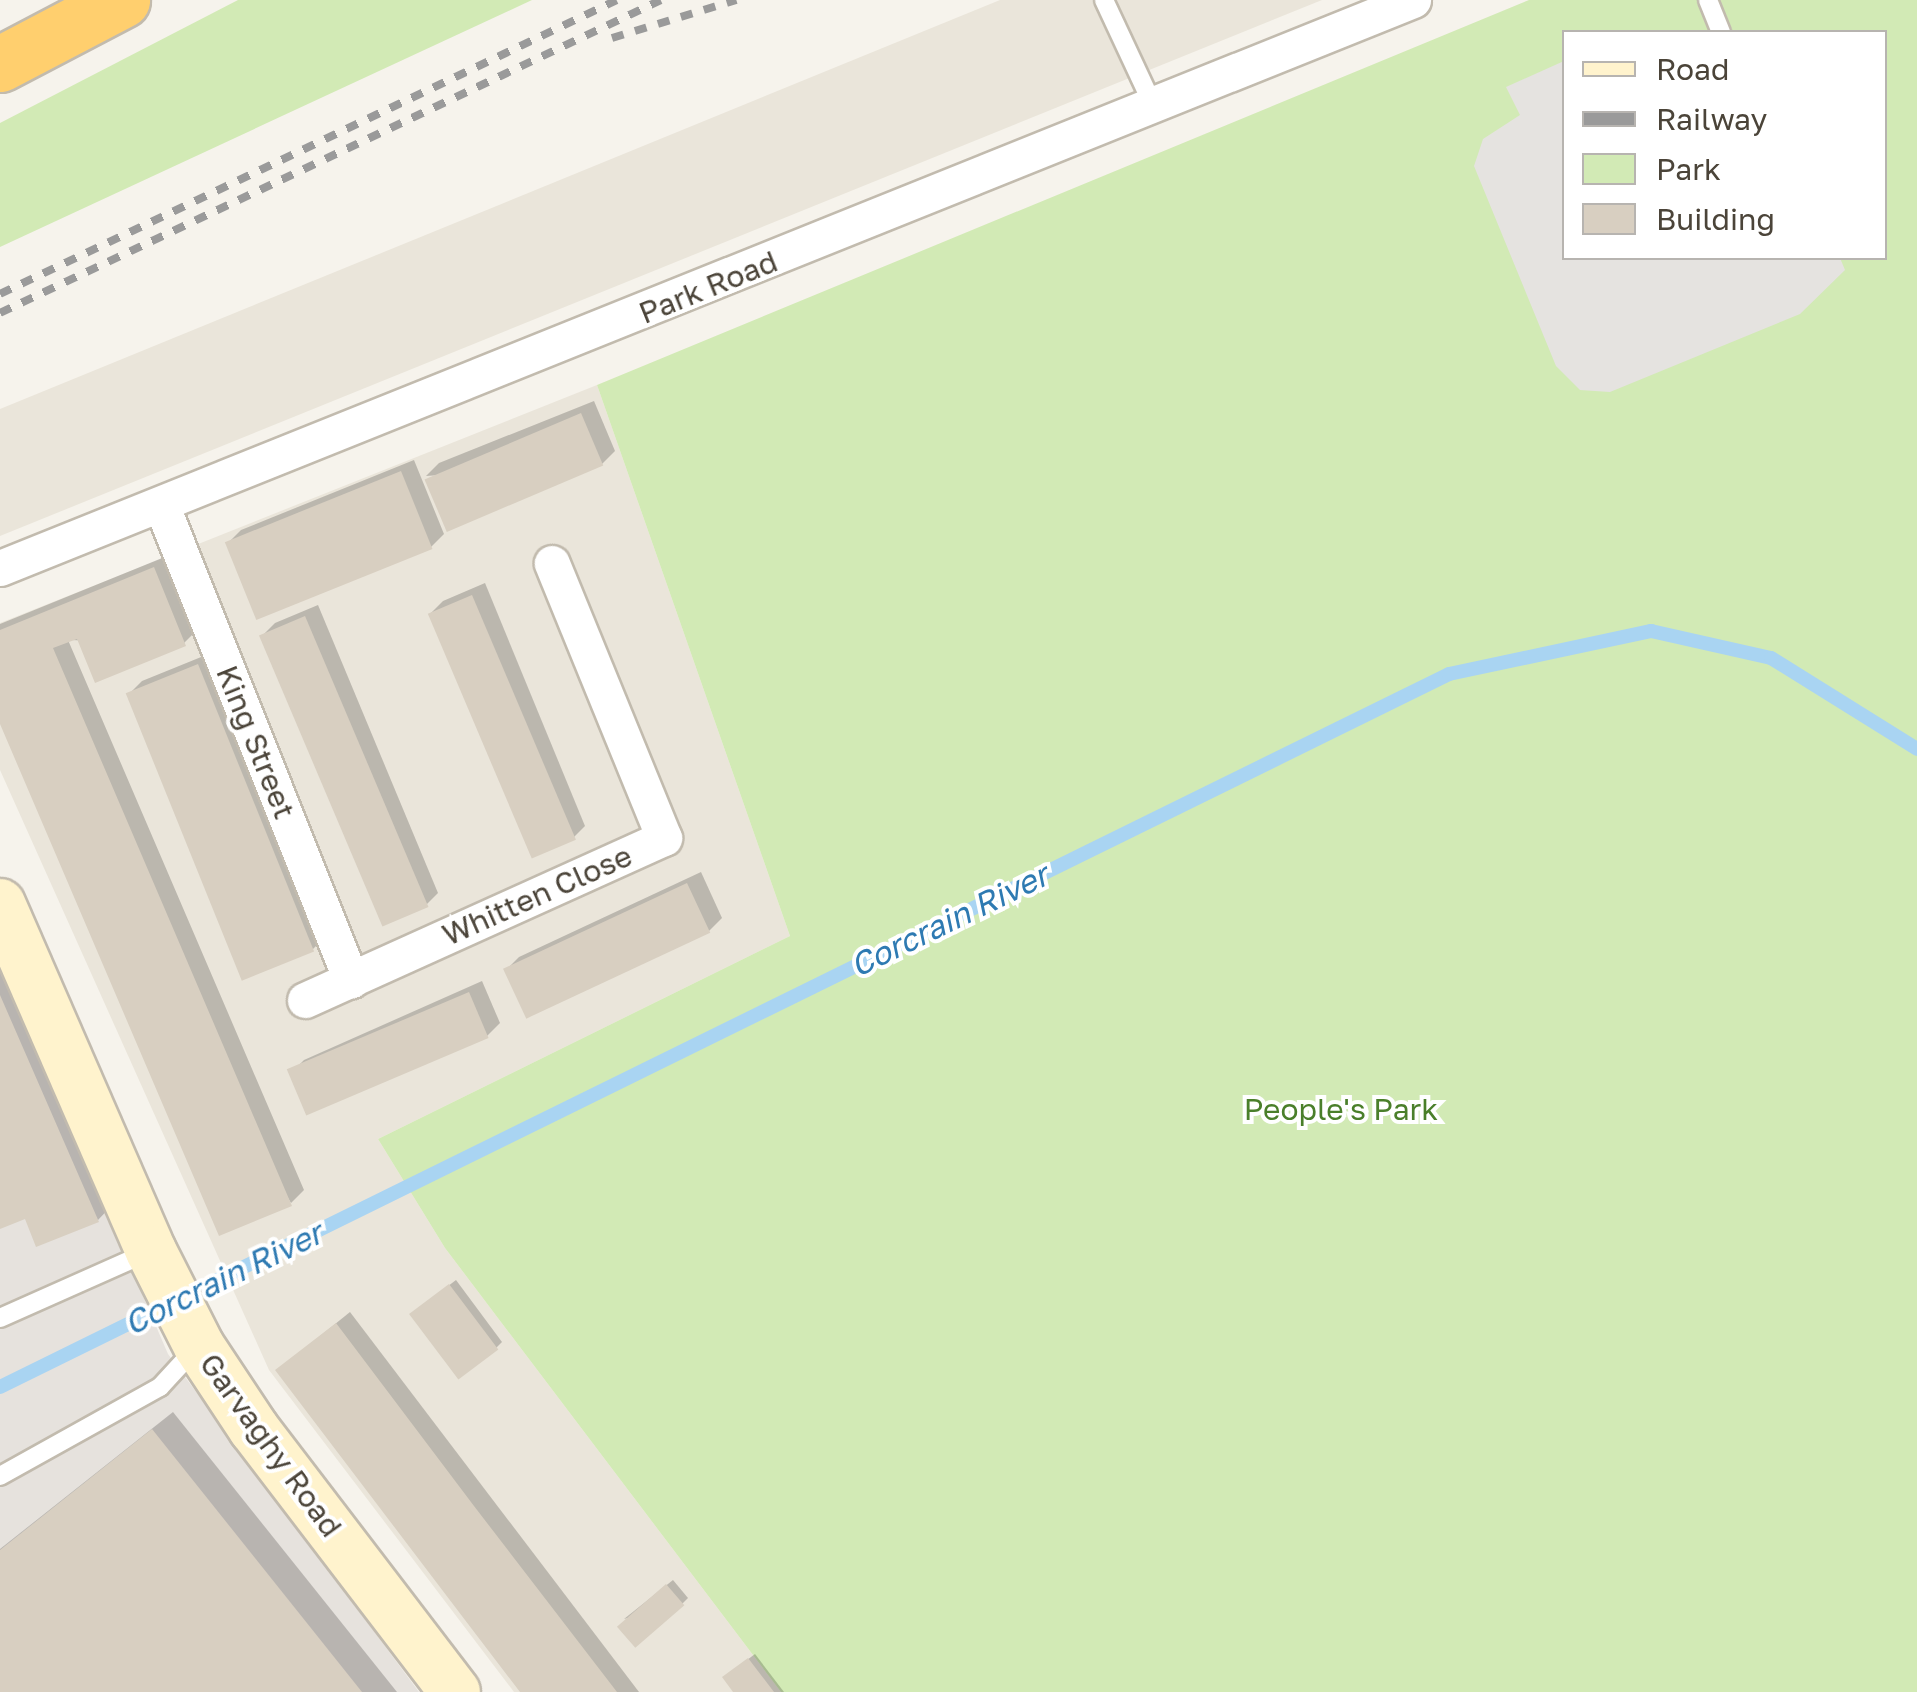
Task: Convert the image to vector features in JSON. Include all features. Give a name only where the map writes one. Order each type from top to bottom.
[{"type":"highway","points":[[0,64],[122,0]]},
{"type":"main road","name":"Garvaghy Road","points":[[0,904],[151,1251],[199,1346],[254,1429],[456,1692]]},
{"type":"street","name":"Park Road","points":[[0,568],[1413,0]]},
{"type":"street","name":"King Street","points":[[161,504],[351,980]]},
{"type":"street","name":"Whitten Close","points":[[305,1000],[664,838],[552,563]]},
{"type":"lane","points":[[1104,0],[1154,107]]},
{"type":"lane","points":[[1708,0],[1720,30]]},
{"type":"lane","points":[[0,1318],[151,1251]]},
{"type":"lane","points":[[0,1476],[160,1387],[199,1346]]},
{"type":"shaded area","points":[[1000,0],[1322,0],[0,536],[0,409]]},
{"type":"shaded area","points":[[1562,62],[1562,260],[1841,260],[1845,270],[1800,314],[1610,392],[1580,390],[1556,366],[1474,166],[1483,139],[1520,115],[1506,87]]},
{"type":"shaded area","points":[[597,385],[790,936],[378,1139],[445,1248],[781,1692],[514,1692],[269,1370],[0,770],[0,623]]},
{"type":"shaded area","points":[[0,964],[168,1354],[419,1692],[0,1692]]},
{"type":"green space","points":[[238,0],[532,0],[0,247],[0,123]]},
{"type":"green space","name":"People's Park","points":[[1529,0],[1917,0],[1917,1692],[781,1692],[445,1248],[378,1139],[790,936],[597,385]]},
{"type":"building","points":[[581,413],[603,465],[447,532],[425,479]]},
{"type":"building","points":[[401,471],[432,549],[256,620],[225,542]]},
{"type":"building","points":[[154,567],[186,646],[95,683],[77,639],[53,648],[292,1206],[219,1236],[0,724],[0,630]]},
{"type":"building","points":[[472,595],[576,840],[532,859],[428,614]]},
{"type":"building","points":[[305,616],[428,907],[382,926],[259,636]]},
{"type":"building","points":[[198,664],[314,951],[242,981],[126,693]]},
{"type":"building","points":[[687,883],[710,933],[526,1019],[503,969]]},
{"type":"building","points":[[469,992],[489,1038],[306,1115],[287,1069]]},
{"type":"building","points":[[0,995],[99,1222],[36,1247],[25,1219],[0,1229]]},
{"type":"building","points":[[449,1284],[498,1349],[458,1380],[409,1314]]},
{"type":"building","points":[[336,1323],[617,1692],[520,1692],[465,1620],[275,1370]]},
{"type":"building","points":[[152,1429],[362,1692],[0,1692],[0,1550]]},
{"type":"building","points":[[666,1584],[684,1605],[635,1648],[617,1627]]},
{"type":"building","points":[[748,1658],[774,1692],[733,1692],[722,1677]]},
{"type":"waterway","name":"Corcrain River","points":[[0,1387],[1449,674],[1651,631],[1771,658],[1917,749]]},
{"type":"railway","points":[[0,294],[617,0]]},
{"type":"railway","points":[[0,313],[661,0]]},
{"type":"railway","points":[[612,38],[736,0]]}]
